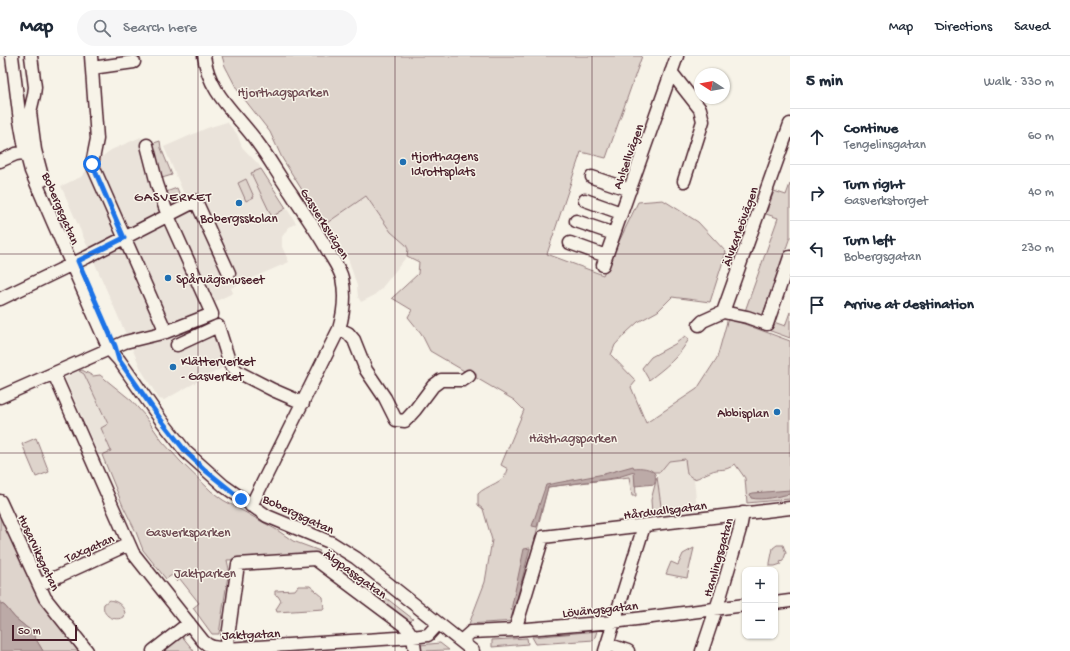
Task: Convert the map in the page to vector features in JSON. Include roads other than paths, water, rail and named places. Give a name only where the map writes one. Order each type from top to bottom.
[{"type":"street","name":"Bobergsgatan","points":[[12,56],[20,121],[31,151]]},
{"type":"street","name":"Bobergsgatan","points":[[31,56],[35,87],[30,112],[31,170],[112,347],[119,360],[161,420],[186,452],[224,486],[267,516],[332,543],[347,552],[473,651]]},
{"type":"street","name":"Gasverksvägen","points":[[204,56],[209,77],[215,90],[258,143],[317,233],[336,265],[342,277],[345,304],[343,318],[339,329],[252,506]]},
{"type":"street","name":"Ahlsellvägen","points":[[570,243],[604,260],[677,56]]},
{"type":"street","points":[[134,62],[91,62],[97,140],[92,164],[166,332]]},
{"type":"street","points":[[671,72],[700,109],[703,121],[684,181]]},
{"type":"street","name":"Älvkarleövägen","points":[[723,312],[790,124]]},
{"type":"street","points":[[0,397],[124,342],[166,332],[212,314],[168,216],[157,184],[147,145]]},
{"type":"street","points":[[0,161],[16,154],[31,151]]},
{"type":"street","points":[[592,177],[630,190]]},
{"type":"street","points":[[585,200],[621,213]]},
{"type":"street","points":[[0,299],[196,201],[230,273]]},
{"type":"street","points":[[576,221],[614,234]]},
{"type":"street","points":[[698,325],[703,321],[723,312],[747,317],[767,324],[790,257]]},
{"type":"street","points":[[177,345],[218,326],[230,364],[238,372],[302,403]]},
{"type":"street","points":[[339,329],[348,333],[354,340],[366,370],[386,398],[396,420],[405,421],[416,410],[433,386],[441,380],[463,380],[469,376]]},
{"type":"street","name":"Jaktgatan","points":[[54,374],[133,553],[203,641],[212,649],[226,650],[413,637],[428,634],[438,624]]},
{"type":"street","name":"Husarviksgatan","points":[[0,501],[38,586],[45,598],[87,651]]},
{"type":"street","name":"Hårdvallsgatan","points":[[515,630],[543,537],[790,508]]},
{"type":"street","name":"Hamlingsgatan","points":[[702,651],[717,608],[744,513]]},
{"type":"street","points":[[628,651],[606,648],[644,526]]},
{"type":"street","name":"Taxgatan","points":[[38,586],[129,544]]},
{"type":"street","name":"Älgpassgatan","points":[[226,650],[238,564],[316,559],[406,627],[413,637]]},
{"type":"street","points":[[778,603],[790,602]]},
{"type":"street","name":"Lövängsgatan","points":[[461,641],[471,632],[613,622],[717,608],[742,606]]},
{"type":"street","points":[[153,651],[189,623]]},
{"type":"street","points":[[413,637],[415,651]]},
{"type":"place","name":"Hjorthagens Idrottsplats","points":[[403,162]]},
{"type":"place","name":"Bobergsskolan","points":[[239,203]]},
{"type":"place","name":"Spårvägsmuseet","points":[[168,278]]},
{"type":"place","name":"Klätterverket - Gasverket","points":[[173,367]]},
{"type":"place","name":"Abbisplan","points":[[777,412]]},
{"type":"district","name":"GASVERKET","points":[[173,196]]},
{"type":"park label","name":"Hjorthagsparken","points":[[283,91]]},
{"type":"park label","name":"Hästhagsparken","points":[[573,437]]},
{"type":"park label","name":"Gasverksparken","points":[[188,531]]},
{"type":"park label","name":"Jaktparken","points":[[205,572]]}]
